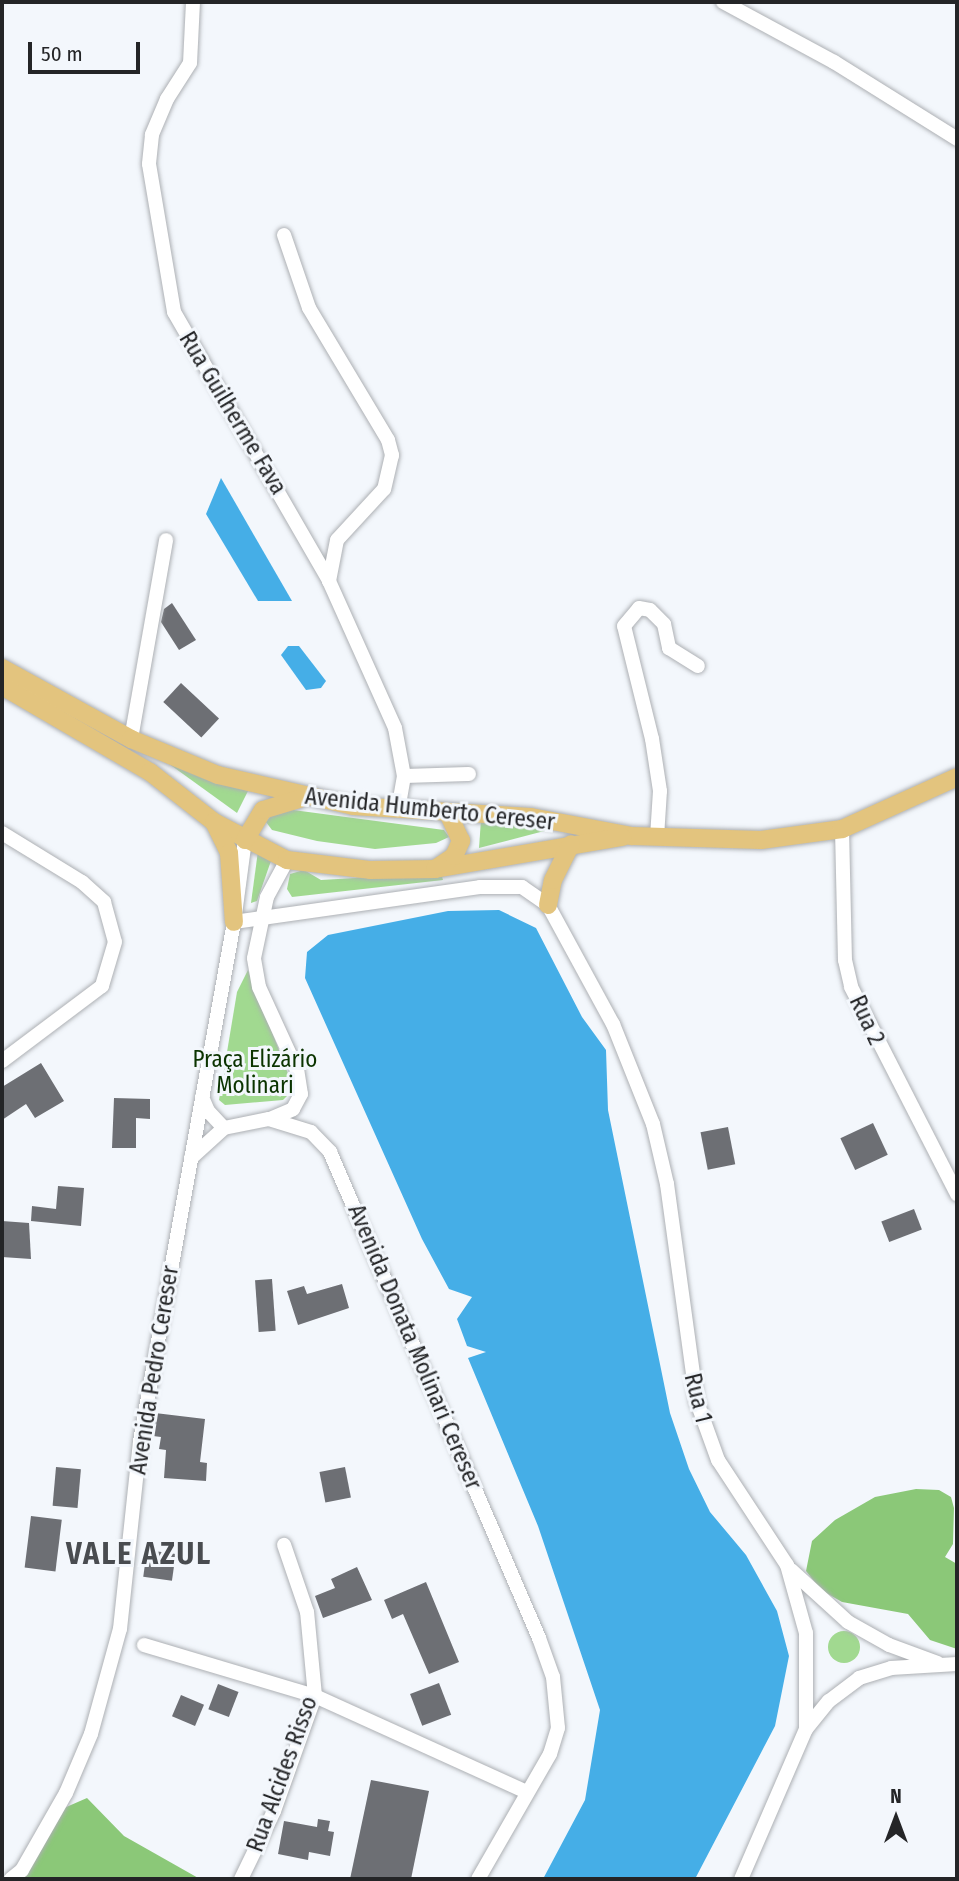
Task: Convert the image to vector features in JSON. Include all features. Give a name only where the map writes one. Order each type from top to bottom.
[{"type":"main road","name":"Avenida Humberto Cereser","points":[[2,668],[131,739],[218,775],[303,798],[398,810],[449,815],[531,817],[632,836],[761,840],[842,829],[957,777]]},
{"type":"main road","name":"Avenida Humberto Cereser","points":[[2,686],[150,772],[214,822],[244,841],[287,860],[371,870],[435,869],[484,864],[571,844],[632,836]]},
{"type":"main road","points":[[244,841],[263,810],[303,798]]},
{"type":"main road","points":[[435,869],[454,856],[461,841],[449,815]]},
{"type":"main road","points":[[214,822],[229,853],[234,922]]},
{"type":"main road","points":[[548,905],[553,880],[571,844]]},
{"type":"street","name":"Rua Guilherme Fava","points":[[193,2],[190,63],[162,111],[152,135],[149,164],[174,312],[329,581],[395,728],[404,776],[398,810]]},
{"type":"street","points":[[723,2],[834,62],[957,139]]},
{"type":"street","points":[[284,235],[309,308],[388,440],[392,455],[384,489],[337,540],[329,581]]},
{"type":"street","points":[[131,739],[166,540]]},
{"type":"street","points":[[657,837],[660,791],[652,739],[624,626],[639,608],[650,610],[664,624],[669,648],[698,666]]},
{"type":"street","name":"Avenida Humberto Cereser","points":[[2,695],[33,704]]},
{"type":"street","points":[[404,776],[469,774]]},
{"type":"street","name":"Rua 2","points":[[842,829],[845,960],[851,987],[957,1194]]},
{"type":"street","points":[[2,833],[82,882],[104,902],[115,942],[102,986],[2,1061]]},
{"type":"street","name":"Avenida Pedro Cereser","points":[[11,1879],[22,1870],[66,1793],[91,1734],[113,1660],[140,1441],[234,922],[244,841]]},
{"type":"street","points":[[189,1160],[225,1128],[269,1119],[293,1109],[301,1094],[297,1070],[255,971],[260,918],[287,860]]},
{"type":"street","points":[[234,922],[504,885],[522,887],[548,905]]},
{"type":"street","name":"Rua 1","points":[[548,905],[613,1024],[653,1124],[669,1195],[689,1361],[705,1428],[739,1496],[787,1565],[806,1633],[806,1729],[741,1879]]},
{"type":"street","points":[[201,1096],[208,1111],[225,1128]]},
{"type":"street","name":"Avenida Donata Molinari Cereser","points":[[269,1119],[311,1132],[338,1166],[539,1638],[553,1677],[558,1728],[550,1754],[478,1879]]},
{"type":"street","name":"Rua Alcides Risso","points":[[242,1879],[274,1811],[316,1696],[307,1612],[284,1545]]},
{"type":"street","points":[[787,1565],[848,1622],[939,1663]]},
{"type":"street","points":[[144,1645],[316,1696],[527,1791]]},
{"type":"street","points":[[806,1729],[829,1701],[859,1678],[891,1668],[957,1664]]},
{"type":"green space","points":[[154,753],[248,791],[237,813]]},
{"type":"green space","points":[[278,808],[444,830],[449,837],[436,843],[375,849],[317,841],[272,830],[266,822]]},
{"type":"green space","points":[[481,820],[571,824],[479,848]]},
{"type":"green space","points":[[258,851],[272,858],[257,901],[251,903]]},
{"type":"green space","points":[[304,870],[321,880],[441,873],[443,880],[292,897],[287,889],[290,874]]},
{"type":"green space","name":"Praça Elizário Molinari","points":[[248,970],[294,1089],[283,1100],[225,1105],[219,1100],[237,992]]},
{"type":"green space","points":[[916,1489],[939,1490],[951,1497],[954,1508],[953,1544],[945,1557],[957,1564],[957,1649],[930,1640],[908,1614],[842,1602],[821,1590],[806,1571],[812,1541],[835,1520],[875,1497]]},
{"type":"green space","points":[[844,1631],[855,1636],[860,1647],[855,1658],[844,1663],[833,1658],[828,1647],[833,1636]]},
{"type":"green space","points":[[87,1798],[124,1836],[200,1879],[22,1879],[64,1808]]},
{"type":"water","points":[[221,478],[292,601],[258,601],[206,514]]},
{"type":"water","points":[[288,646],[299,646],[326,681],[321,688],[306,690],[281,655]]},
{"type":"water","points":[[499,910],[536,928],[582,1017],[606,1050],[608,1110],[670,1413],[689,1469],[710,1512],[746,1555],[777,1611],[789,1656],[775,1726],[695,1879],[543,1879],[585,1800],[600,1710],[538,1526],[468,1358],[486,1352],[467,1346],[457,1319],[472,1297],[449,1289],[422,1239],[305,978],[307,952],[328,935],[448,911]]},
{"type":"building","points":[[172,603],[196,640],[179,650],[161,622],[164,609]]},
{"type":"building","points":[[181,683],[219,718],[201,737],[163,702]]},
{"type":"building","points":[[41,1063],[64,1101],[35,1118],[26,1104],[2,1120],[2,1087]]},
{"type":"building","points":[[114,1098],[150,1099],[150,1119],[136,1118],[136,1148],[112,1148]]},
{"type":"building","points":[[873,1123],[888,1155],[855,1170],[840,1138]]},
{"type":"building","points":[[728,1127],[735,1164],[708,1170],[701,1132]]},
{"type":"building","points":[[58,1186],[84,1188],[81,1226],[31,1221],[32,1206],[56,1209]]},
{"type":"building","points":[[914,1209],[922,1230],[889,1242],[881,1222]]},
{"type":"building","points":[[2,1221],[29,1223],[31,1259],[2,1257]]},
{"type":"building","points":[[272,1279],[276,1331],[259,1332],[255,1280]]},
{"type":"building","points":[[342,1284],[349,1308],[298,1325],[287,1291],[304,1286],[307,1294]]},
{"type":"building","points":[[155,1413],[205,1419],[200,1462],[207,1463],[206,1481],[164,1478],[166,1450],[159,1449],[161,1437],[153,1436]]},
{"type":"building","points":[[56,1467],[81,1469],[78,1508],[53,1506]]},
{"type":"building","points":[[345,1467],[351,1497],[325,1502],[319,1472]]},
{"type":"building","points":[[31,1516],[62,1520],[55,1571],[25,1568]]},
{"type":"building","points":[[147,1550],[176,1554],[172,1581],[143,1577]]},
{"type":"building","points":[[357,1567],[372,1600],[323,1618],[315,1596],[335,1588],[331,1579]]},
{"type":"building","points":[[426,1582],[459,1662],[429,1674],[403,1614],[392,1619],[384,1600]]},
{"type":"building","points":[[439,1683],[451,1715],[422,1726],[410,1694]]},
{"type":"building","points":[[218,1684],[239,1692],[229,1717],[208,1709]]},
{"type":"building","points":[[181,1695],[204,1705],[195,1726],[172,1716]]},
{"type":"building","points":[[371,1780],[429,1791],[411,1879],[350,1879]]},
{"type":"building","points":[[318,1819],[330,1821],[328,1831],[334,1832],[330,1856],[309,1852],[308,1860],[278,1854],[284,1821],[317,1827]]},
{"type":"district","name":"VALE AZUL","points":[[139,1554]]}]
